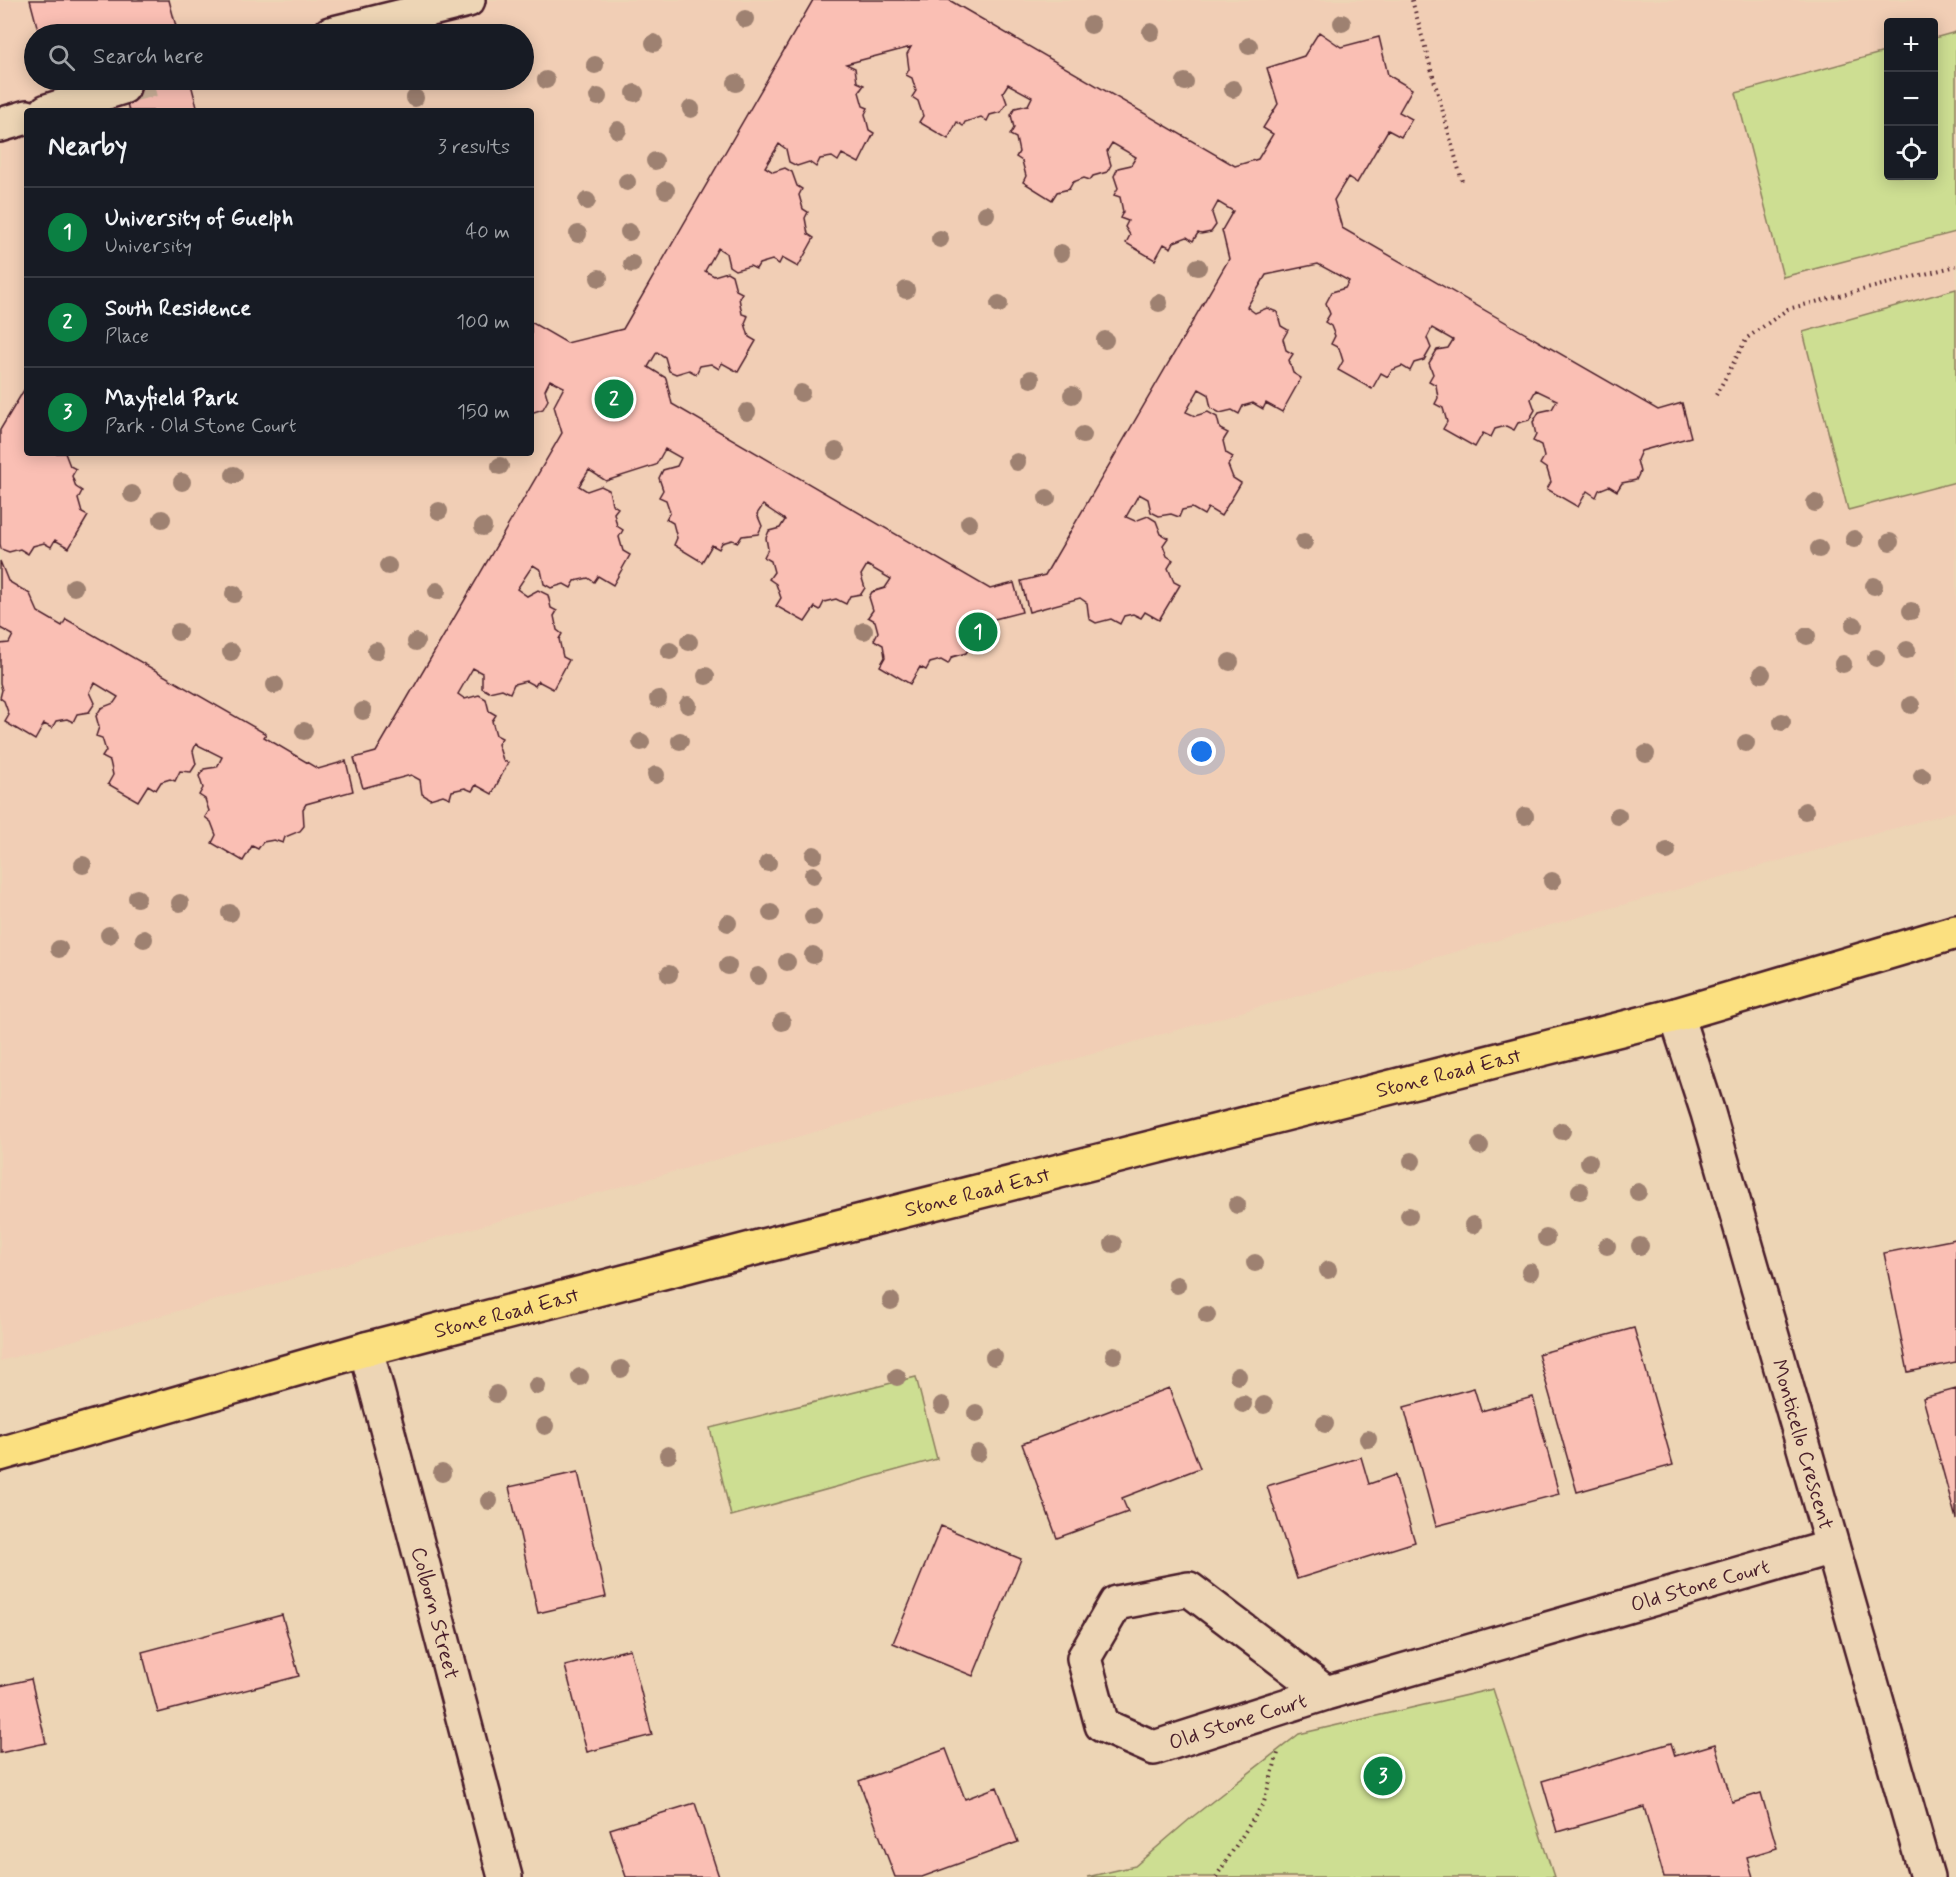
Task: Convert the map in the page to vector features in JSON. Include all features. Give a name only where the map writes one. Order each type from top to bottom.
[{"type":"main road","name":"Stone Road East","points":[[0,1454],[366,1349],[1676,1015],[1956,932]]},
{"type":"street","points":[[371,24],[468,0]]},
{"type":"street","points":[[56,108],[113,90]]},
{"type":"street","points":[[0,125],[24,118]]},
{"type":"street","name":"Monticello Crescent","points":[[1676,1015],[1708,1113],[1927,1877]]},
{"type":"street","name":"Colborn Street","points":[[366,1349],[505,1877]]},
{"type":"street","name":"Old Stone Court","points":[[1326,1693],[1189,1589],[1116,1603],[1084,1658],[1102,1725],[1154,1748],[1326,1693],[1832,1547]]},
{"type":"path","points":[[1412,0],[1462,181]]},
{"type":"path","points":[[1716,395],[1747,338],[1788,309],[1956,266]]},
{"type":"path","points":[[1216,1877],[1264,1802],[1293,1704]]},
{"type":"shaded area","points":[[0,0],[1956,0],[1956,811],[0,1361]]},
{"type":"green space","points":[[1956,32],[1956,232],[1783,277],[1736,93],[1884,52],[1884,180],[1938,180],[1938,37]]},
{"type":"green space","points":[[1956,289],[1956,482],[1848,510],[1803,332]]},
{"type":"green space","points":[[916,1377],[937,1459],[731,1516],[710,1428]]},
{"type":"green space","points":[[1493,1689],[1554,1877],[1087,1877],[1135,1866],[1191,1818],[1299,1734]]},
{"type":"building","points":[[30,0],[169,0],[175,24],[36,24]]},
{"type":"building","points":[[813,0],[949,0],[1235,166],[1258,159],[1273,134],[1263,128],[1278,104],[1267,68],[1304,56],[1319,32],[1341,47],[1379,37],[1388,75],[1412,89],[1399,112],[1412,119],[1401,137],[1388,130],[1357,183],[1348,177],[1334,200],[1342,228],[1658,410],[1682,403],[1691,437],[1641,451],[1637,460],[1640,472],[1636,480],[1622,483],[1617,491],[1609,486],[1599,490],[1596,497],[1587,491],[1578,507],[1547,489],[1551,482],[1547,469],[1540,464],[1544,457],[1541,445],[1533,441],[1536,435],[1533,422],[1539,412],[1552,409],[1557,400],[1536,390],[1531,399],[1535,410],[1529,420],[1518,423],[1514,430],[1506,426],[1495,429],[1491,437],[1483,433],[1475,447],[1443,429],[1447,422],[1443,408],[1435,404],[1438,398],[1436,385],[1429,381],[1433,374],[1429,363],[1437,350],[1448,348],[1453,340],[1432,328],[1427,338],[1431,348],[1424,360],[1414,363],[1410,371],[1402,366],[1392,370],[1388,377],[1381,373],[1372,389],[1338,370],[1343,361],[1339,348],[1331,344],[1335,336],[1331,326],[1325,322],[1330,314],[1326,303],[1332,292],[1345,288],[1349,281],[1318,264],[1266,275],[1247,307],[1255,313],[1267,308],[1277,312],[1281,326],[1288,330],[1283,339],[1286,350],[1293,354],[1289,360],[1293,373],[1301,378],[1282,412],[1266,403],[1263,409],[1253,403],[1243,406],[1239,414],[1232,410],[1220,413],[1211,408],[1208,394],[1199,389],[1186,412],[1195,416],[1208,412],[1217,417],[1220,429],[1228,433],[1223,441],[1226,453],[1233,457],[1228,465],[1233,478],[1241,483],[1221,516],[1208,508],[1204,515],[1192,508],[1182,510],[1179,517],[1171,514],[1159,516],[1151,512],[1148,499],[1139,494],[1126,517],[1135,521],[1148,516],[1156,521],[1161,534],[1168,538],[1163,545],[1167,556],[1173,560],[1168,568],[1174,582],[1180,585],[1159,620],[1145,612],[1141,618],[1133,614],[1124,616],[1120,624],[1111,619],[1096,623],[1089,619],[1087,603],[1080,598],[1029,612],[1021,581],[1045,575],[1229,259],[1222,230],[1233,211],[1218,202],[1212,213],[1216,225],[1211,232],[1198,233],[1193,241],[1187,237],[1174,242],[1171,248],[1164,244],[1155,260],[1126,243],[1130,235],[1125,227],[1128,221],[1120,218],[1123,212],[1120,197],[1114,195],[1118,188],[1114,176],[1118,168],[1131,165],[1136,157],[1112,143],[1107,151],[1111,165],[1107,172],[1093,176],[1090,180],[1084,178],[1073,182],[1069,189],[1057,192],[1052,200],[1023,182],[1026,176],[1022,161],[1016,157],[1019,152],[1016,138],[1010,135],[1014,128],[1011,115],[1015,108],[1028,105],[1032,97],[1008,84],[1003,92],[1007,103],[1001,112],[990,115],[987,121],[981,117],[965,122],[963,126],[957,122],[948,139],[919,122],[923,116],[918,101],[912,97],[916,91],[912,78],[906,75],[909,69],[907,54],[911,47],[846,64],[855,68],[857,82],[864,85],[859,92],[863,106],[868,108],[865,114],[869,130],[874,133],[859,163],[842,154],[838,161],[832,157],[820,159],[816,167],[809,162],[797,166],[789,162],[786,149],[779,144],[765,167],[773,172],[785,168],[792,172],[797,186],[802,189],[799,195],[803,209],[808,212],[805,218],[808,234],[814,238],[798,267],[782,258],[779,264],[772,260],[759,264],[756,269],[750,266],[735,270],[729,266],[726,253],[718,248],[705,271],[714,276],[727,272],[732,275],[736,290],[742,293],[739,298],[742,314],[748,316],[745,323],[749,337],[756,341],[738,372],[722,363],[719,369],[711,364],[700,366],[696,374],[689,370],[676,374],[669,371],[665,357],[657,352],[648,367],[666,378],[672,404],[990,589],[1014,583],[1022,612],[971,625],[966,633],[969,648],[966,653],[952,657],[948,664],[941,660],[930,663],[926,670],[920,667],[910,684],[880,666],[885,657],[883,645],[874,640],[878,632],[875,621],[868,617],[873,610],[869,597],[872,592],[885,588],[891,579],[867,565],[861,575],[865,588],[861,594],[850,596],[846,604],[836,599],[824,602],[820,610],[815,607],[805,622],[776,606],[781,598],[776,584],[769,579],[774,572],[771,561],[764,557],[768,549],[766,538],[769,531],[780,528],[785,520],[763,505],[757,514],[762,526],[758,534],[742,536],[738,542],[732,540],[722,543],[719,549],[712,545],[702,562],[674,545],[677,538],[673,523],[666,519],[670,512],[666,500],[659,497],[663,490],[659,478],[663,470],[677,466],[681,458],[665,449],[656,465],[606,481],[589,470],[579,486],[587,491],[601,486],[609,490],[612,504],[618,508],[614,513],[617,526],[623,530],[619,537],[623,551],[630,555],[613,585],[598,576],[594,582],[588,578],[575,581],[571,588],[564,584],[551,588],[544,584],[541,570],[533,565],[517,589],[527,596],[538,590],[548,595],[551,608],[557,611],[554,616],[557,630],[562,634],[559,639],[563,657],[569,660],[553,689],[538,681],[535,686],[526,681],[514,684],[510,693],[502,689],[489,692],[482,688],[482,673],[473,668],[458,694],[465,699],[479,695],[486,699],[489,711],[496,715],[492,721],[496,735],[502,738],[498,744],[503,760],[508,763],[492,794],[476,785],[472,791],[465,788],[452,791],[450,798],[443,795],[430,799],[422,794],[420,780],[411,775],[363,788],[354,758],[376,752],[562,433],[554,406],[564,387],[550,380],[545,390],[548,400],[543,409],[534,412],[534,324],[567,343],[623,329]]},
{"type":"building","points":[[124,90],[193,90],[197,108],[128,108]]},
{"type":"building","points":[[24,390],[24,456],[66,456],[70,466],[76,469],[72,476],[76,487],[82,491],[78,499],[82,513],[88,516],[69,548],[55,540],[51,547],[44,543],[33,546],[28,554],[20,549],[9,552],[1,549],[0,430]]},
{"type":"building","points":[[0,561],[8,581],[30,594],[38,612],[62,626],[66,619],[266,734],[264,737],[318,769],[346,761],[353,791],[306,804],[303,809],[304,826],[300,831],[285,837],[283,843],[274,840],[263,842],[258,849],[252,846],[243,861],[212,843],[216,835],[211,822],[205,817],[209,811],[205,799],[199,795],[203,788],[199,776],[204,769],[217,767],[222,757],[196,744],[193,751],[196,764],[191,772],[180,771],[175,781],[170,779],[161,782],[156,790],[148,785],[138,801],[108,784],[113,775],[110,761],[102,757],[106,751],[102,738],[96,736],[99,727],[96,716],[101,708],[114,703],[118,697],[95,683],[90,692],[95,703],[89,712],[77,714],[73,722],[67,719],[56,721],[52,728],[44,724],[35,740],[5,722],[9,715],[4,701],[0,698],[2,690],[0,644],[9,643],[13,635],[0,628]]},
{"type":"building","points":[[1956,1239],[1956,1362],[1908,1372],[1884,1253]]},
{"type":"building","points":[[1634,1328],[1673,1465],[1577,1492],[1538,1354]]},
{"type":"building","points":[[1169,1388],[1200,1468],[1122,1498],[1128,1512],[1057,1538],[1022,1444]]},
{"type":"building","points":[[1474,1388],[1481,1411],[1533,1397],[1559,1494],[1436,1526],[1404,1407]]},
{"type":"building","points":[[1956,1389],[1956,1519],[1923,1398]]},
{"type":"building","points":[[1361,1457],[1369,1484],[1395,1475],[1415,1542],[1297,1579],[1267,1486]]},
{"type":"building","points":[[578,1472],[606,1597],[538,1613],[509,1487]]},
{"type":"building","points":[[941,1526],[1021,1559],[973,1676],[893,1643]]},
{"type":"building","points":[[282,1615],[299,1676],[158,1713],[142,1652]]},
{"type":"building","points":[[630,1649],[652,1735],[587,1752],[565,1666]]},
{"type":"building","points":[[31,1679],[46,1743],[0,1753],[0,1686]]},
{"type":"building","points":[[1671,1743],[1675,1756],[1715,1744],[1732,1802],[1761,1793],[1777,1848],[1747,1857],[1753,1877],[1664,1877],[1644,1807],[1557,1832],[1542,1781]]},
{"type":"building","points":[[946,1749],[965,1799],[997,1787],[1018,1842],[922,1877],[895,1877],[859,1781]]},
{"type":"building","points":[[695,1803],[719,1877],[626,1877],[610,1829]]},
{"type":"place","name":"South Residence","points":[[614,399]]},
{"type":"place","name":"University of Guelph","points":[[978,632]]},
{"type":"place","name":"Mayfield Park","points":[[1383,1776]]}]
